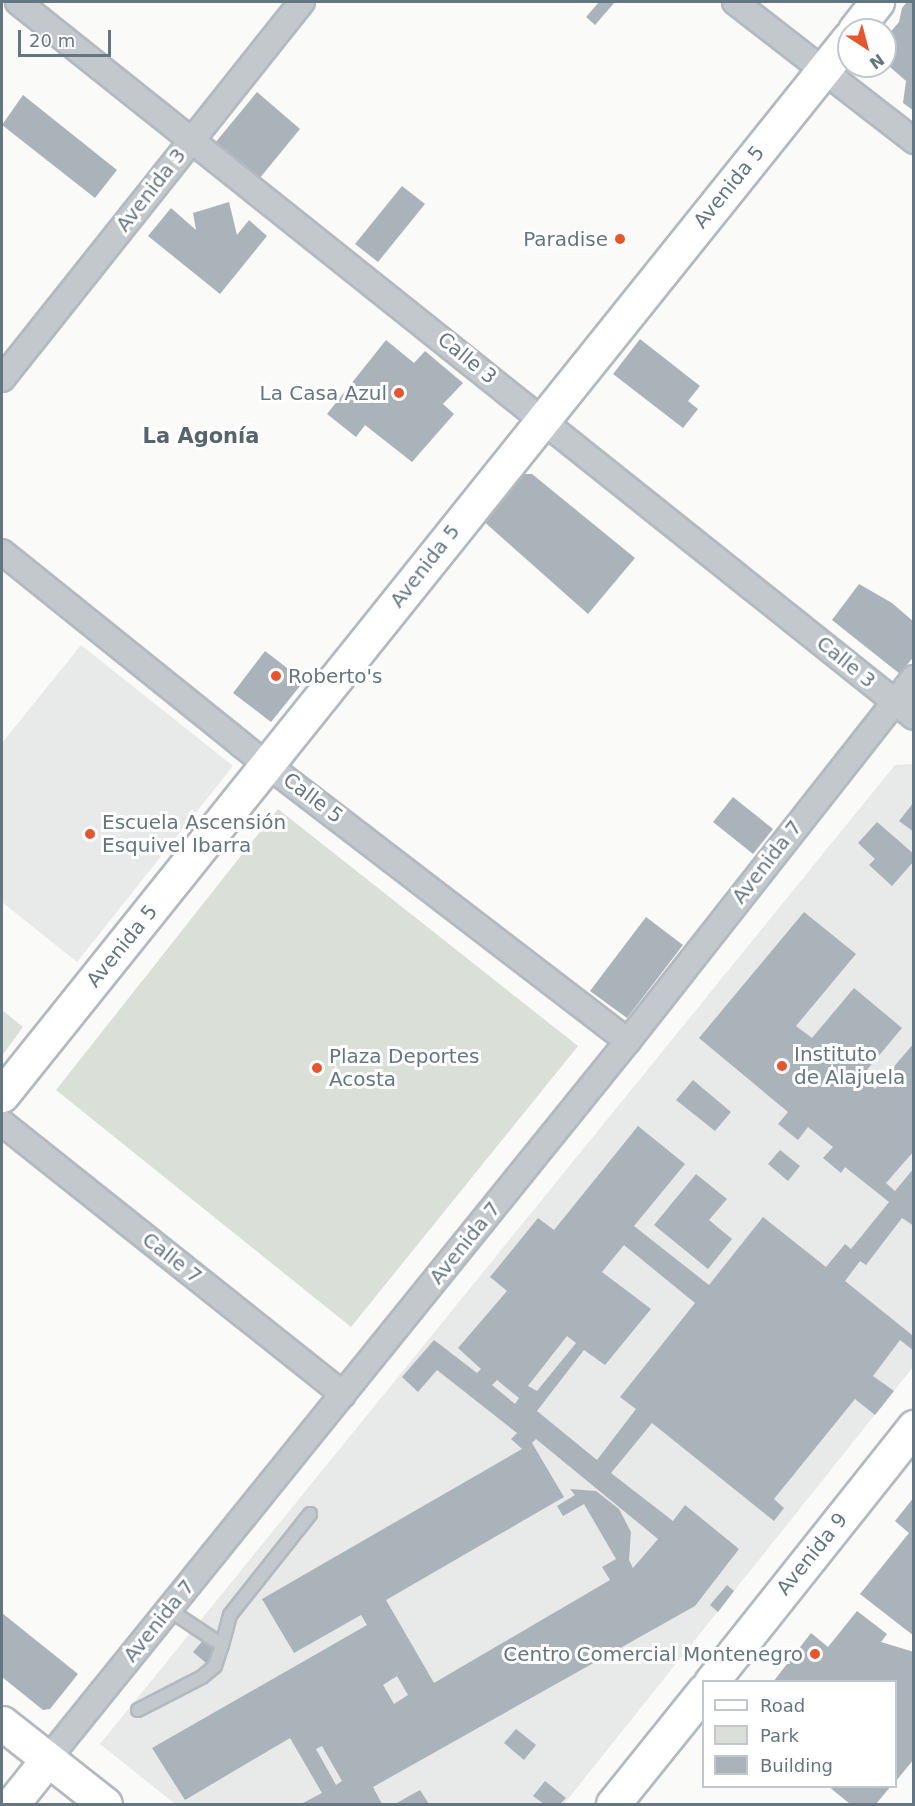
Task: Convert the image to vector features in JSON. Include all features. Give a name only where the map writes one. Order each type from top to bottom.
[{"type":"street","name":"Calle 3","points":[[18,2],[914,717]]},
{"type":"street","name":"Avenida 3","points":[[2,379],[302,2]]},
{"type":"street","points":[[735,2],[914,141]]},
{"type":"street","points":[[864,18],[877,2]]},
{"type":"street","name":"Avenida 5","points":[[2,1095],[837,53]]},
{"type":"street","name":"Calle 5","points":[[2,552],[268,764],[628,1041]]},
{"type":"street","name":"Avenida 7","points":[[12,1804],[628,1041],[914,678]]},
{"type":"street","name":"Calle 7","points":[[2,1124],[343,1394]]},
{"type":"street","name":"Avenida 9","points":[[713,1680],[914,1427]]},
{"type":"street","points":[[613,1804],[702,1693]]},
{"type":"street","points":[[2,1723],[105,1804]]},
{"type":"lane","points":[[138,1710],[202,1677],[216,1666],[230,1615],[310,1514]]},
{"type":"lane","points":[[168,1609],[222,1645]]},
{"type":"shaded area","name":"Escuela Ascensión Esquivel Ibarra","points":[[81,645],[233,766],[77,962],[2,902],[2,743]]},
{"type":"shaded area","name":"Instituto de Alajuela","points":[[913,764],[913,1367],[564,1804],[175,1804],[100,1744],[895,765]]},
{"type":"green space","name":"Plaza Deportes Acosta","points":[[278,809],[578,1046],[351,1327],[56,1090]]},
{"type":"green space","points":[[2,1010],[23,1027],[2,1056]]},
{"type":"building","points":[[599,2],[615,2],[595,25],[586,17]]},
{"type":"building","points":[[907,2],[914,2],[914,111],[903,103],[906,81],[897,73],[897,24],[902,8]]},
{"type":"building","points":[[257,92],[300,129],[259,179],[215,143]]},
{"type":"building","points":[[23,95],[117,170],[95,198],[2,125]]},
{"type":"building","points":[[402,186],[425,204],[378,262],[355,244]]},
{"type":"building","points":[[229,202],[237,235],[249,220],[267,236],[220,294],[148,236],[171,208],[196,230],[193,213]]},
{"type":"building","points":[[640,339],[700,386],[688,401],[698,409],[683,428],[613,374]]},
{"type":"building","name":"La Casa Azul","points":[[386,340],[414,363],[425,351],[463,383],[443,404],[454,414],[412,462],[365,425],[356,437],[327,414]]},
{"type":"building","points":[[517,474],[532,474],[635,558],[588,614],[481,519]]},
{"type":"building","points":[[859,584],[892,603],[914,622],[914,656],[900,674],[832,620]]},
{"type":"building","points":[[265,651],[304,681],[271,722],[233,693]]},
{"type":"building","points":[[733,797],[773,829],[753,854],[713,822]]},
{"type":"building","points":[[914,802],[914,832],[899,821]]},
{"type":"building","points":[[877,822],[914,854],[914,861],[892,886],[869,865],[875,859],[858,843]]},
{"type":"building","points":[[804,912],[856,954],[796,1026],[812,1038],[854,988],[902,1028],[861,1077],[875,1089],[914,1043],[914,1151],[886,1183],[895,1191],[914,1168],[914,1226],[902,1218],[866,1265],[860,1261],[845,1281],[912,1335],[914,1333],[914,1351],[900,1340],[873,1376],[894,1391],[875,1415],[855,1399],[774,1499],[784,1508],[774,1521],[652,1423],[611,1473],[673,1521],[685,1505],[739,1549],[695,1606],[373,1787],[382,1804],[301,1804],[322,1793],[290,1738],[185,1800],[152,1748],[367,1625],[361,1615],[294,1653],[262,1599],[522,1449],[511,1439],[517,1433],[437,1370],[418,1392],[402,1377],[434,1340],[477,1373],[481,1369],[458,1348],[507,1291],[490,1277],[538,1218],[554,1230],[638,1126],[685,1164],[634,1226],[709,1285],[763,1217],[826,1267],[845,1244],[851,1249],[889,1202],[845,1167],[841,1173],[823,1158],[833,1147],[808,1127],[798,1140],[778,1124],[788,1112],[699,1038]],"holes":[[[624,1245],[695,1303],[620,1397],[636,1409],[597,1460],[537,1411],[584,1350],[605,1365],[651,1309],[602,1272]],[[567,1336],[576,1343],[537,1391],[528,1386]],[[497,1380],[519,1398],[515,1404],[492,1385]],[[536,1439],[658,1539],[633,1568],[629,1560],[631,1532],[619,1509],[596,1491],[570,1489],[575,1495],[557,1506],[563,1516],[584,1504],[616,1559],[602,1567],[610,1580],[434,1683],[386,1600],[564,1497],[532,1443]],[[397,1676],[408,1695],[394,1704],[383,1685]],[[322,1746],[342,1781],[336,1785],[316,1749]]]},
{"type":"building","points":[[646,917],[683,945],[627,1018],[590,991]]},
{"type":"building","points":[[693,1080],[731,1112],[715,1131],[676,1100]]},
{"type":"building","points":[[780,1150],[800,1166],[788,1181],[768,1164]]},
{"type":"building","points":[[696,1174],[727,1199],[709,1220],[732,1239],[708,1269],[654,1225]]},
{"type":"building","points":[[914,1497],[914,1636],[860,1594],[909,1533],[895,1521]]},
{"type":"building","points":[[727,1585],[734,1591],[718,1612],[710,1605]]},
{"type":"building","points":[[857,1611],[887,1634],[881,1642],[914,1652],[914,1759],[897,1780],[897,1680],[775,1680],[811,1633],[828,1647]]},
{"type":"building","points":[[2,1613],[78,1674],[50,1709],[43,1710],[2,1677]]},
{"type":"building","points":[[205,1638],[218,1648],[206,1663],[193,1652]]},
{"type":"building","points":[[516,1729],[536,1745],[524,1760],[504,1743]]},
{"type":"building","points":[[545,1781],[566,1798],[560,1804],[544,1804],[533,1796]]},
{"type":"building","points":[[830,1788],[889,1788],[876,1804],[850,1804]]},
{"type":"building","points":[[420,1790],[429,1804],[395,1804]]},
{"type":"place","name":"Paradise","points":[[620,239]]},
{"type":"place","name":"La Casa Azul","points":[[399,393]]},
{"type":"place","name":"Roberto's","points":[[276,676]]},
{"type":"place","name":"Escuela Ascensión Esquivel Ibarra","points":[[90,834]]},
{"type":"place","name":"Instituto de Alajuela","points":[[782,1066]]},
{"type":"place","name":"Plaza Deportes Acosta","points":[[317,1068]]},
{"type":"place","name":"Centro Comercial Montenegro","points":[[815,1654]]},
{"type":"district","name":"La Agonía","points":[[201,436]]}]
